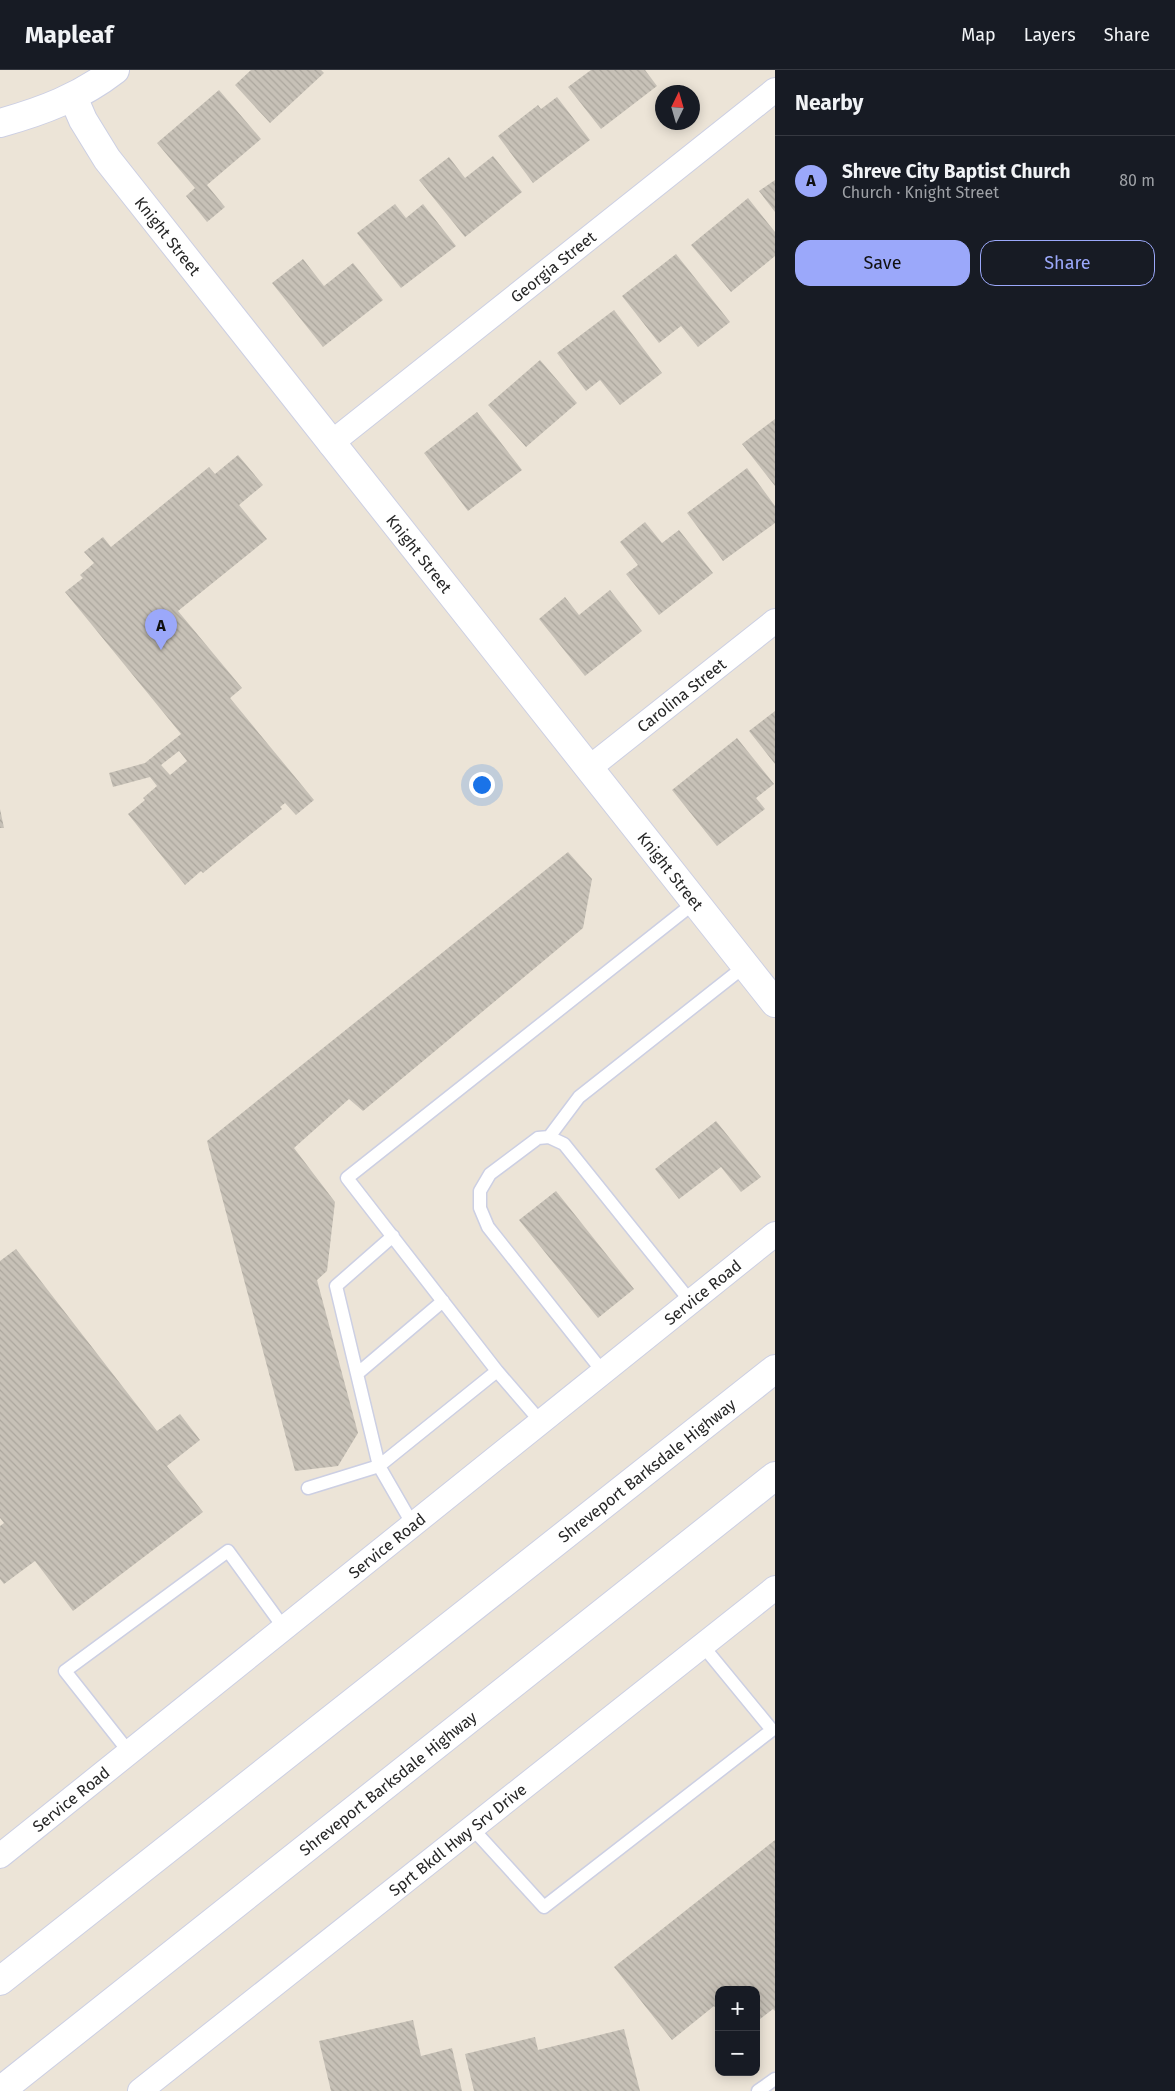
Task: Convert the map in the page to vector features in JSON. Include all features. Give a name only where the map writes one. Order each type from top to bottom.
[{"type":"main road","points":[[0,123],[40,112],[73,97],[115,70]]},
{"type":"main road","name":"Knight Street","points":[[73,97],[82,120],[107,160],[775,1004]]},
{"type":"main road","name":"Shreveport Barksdale Highway","points":[[0,1981],[775,1369]]},
{"type":"main road","name":"Shreveport Barksdale Highway","points":[[0,2091],[775,1476]]},
{"type":"street","name":"Georgia Street","points":[[330,444],[775,90]]},
{"type":"street","name":"Carolina Street","points":[[588,769],[775,621]]},
{"type":"street","name":"Service Road","points":[[0,1856],[775,1234]]},
{"type":"street","name":"Sprt Bkdl Hwy Srv Drive","points":[[140,2091],[775,1588]]},
{"type":"lane","points":[[541,1422],[498,1371],[347,1178],[694,903]]},
{"type":"lane","points":[[549,1137],[579,1097],[745,966]]},
{"type":"lane","points":[[603,1372],[488,1227],[480,1208],[480,1191],[490,1174],[538,1138],[549,1137],[564,1144],[691,1302]]},
{"type":"lane","points":[[392,1236],[336,1286],[379,1466],[413,1525]]},
{"type":"lane","points":[[357,1374],[443,1301]]},
{"type":"lane","points":[[308,1488],[379,1466],[498,1371]]},
{"type":"lane","points":[[129,1752],[65,1671],[228,1551],[284,1628]]},
{"type":"lane","points":[[472,1828],[544,1906],[772,1730],[703,1646]]},
{"type":"lane","points":[[758,2091],[775,2079]]},
{"type":"building","points":[[251,70],[321,70],[324,73],[270,123],[235,85]]},
{"type":"building","points":[[591,70],[645,70],[656,85],[601,129],[568,87]]},
{"type":"building","points":[[219,90],[261,139],[207,185],[225,207],[207,222],[186,196],[195,188],[157,143]]},
{"type":"building","points":[[557,97],[590,140],[533,183],[498,136],[538,105],[541,109]]},
{"type":"building","points":[[493,156],[522,192],[465,237],[419,180],[449,157],[465,178]]},
{"type":"building","points":[[775,180],[775,212],[759,191]]},
{"type":"building","points":[[748,198],[775,232],[775,256],[731,292],[691,245]]},
{"type":"building","points":[[395,204],[406,218],[423,204],[456,246],[401,288],[357,233]]},
{"type":"building","points":[[676,254],[730,322],[698,347],[681,326],[659,343],[622,296]]},
{"type":"building","points":[[303,259],[324,286],[353,263],[383,300],[323,347],[272,283]]},
{"type":"building","points":[[614,310],[662,373],[620,405],[600,380],[586,391],[557,353]]},
{"type":"building","points":[[540,360],[577,403],[526,447],[488,405]]},
{"type":"building","points":[[477,412],[522,470],[468,511],[424,453]]},
{"type":"building","points":[[775,419],[775,486],[742,444]]},
{"type":"building","points":[[238,455],[263,485],[239,505],[267,539],[178,611],[242,688],[230,698],[314,800],[296,815],[285,803],[280,807],[282,809],[203,873],[201,871],[185,885],[128,814],[145,800],[143,798],[157,786],[150,777],[113,787],[109,773],[145,763],[181,734],[65,592],[83,578],[80,575],[94,563],[84,552],[103,537],[111,547],[209,467],[215,474]],"holes":[[[179,751],[187,761],[170,775],[161,765]]]},
{"type":"building","points":[[747,468],[775,506],[775,523],[723,561],[687,513]]},
{"type":"building","points":[[645,522],[662,543],[679,530],[713,573],[659,615],[626,574],[638,565],[620,542]]},
{"type":"building","points":[[610,590],[642,631],[585,676],[539,619],[565,597],[579,615]]},
{"type":"building","points":[[775,711],[775,764],[749,731]]},
{"type":"building","points":[[737,738],[774,784],[756,798],[765,809],[717,846],[672,790]]},
{"type":"building","points":[[0,809],[4,828],[0,828]]},
{"type":"building","points":[[568,852],[592,879],[583,928],[363,1111],[349,1099],[294,1148],[335,1202],[327,1271],[317,1280],[358,1433],[338,1466],[295,1471],[207,1141]]},
{"type":"building","points":[[716,1121],[761,1177],[741,1192],[721,1167],[679,1199],[655,1169]]},
{"type":"building","points":[[556,1191],[634,1289],[598,1318],[519,1220]]},
{"type":"building","points":[[16,1249],[157,1431],[180,1414],[200,1440],[167,1466],[203,1512],[73,1611],[35,1561],[4,1584],[0,1579],[0,1526],[4,1523],[0,1518],[0,1261]]},
{"type":"building","points":[[775,1840],[775,2011],[773,2009],[760,2019],[760,1986],[715,1986],[715,2007],[714,2006],[672,2040],[614,1967]]},
{"type":"building","points":[[413,2020],[421,2056],[452,2048],[462,2091],[331,2091],[319,2041]]},
{"type":"building","points":[[624,2029],[640,2091],[474,2091],[465,2054],[535,2037],[538,2050]]},
{"type":"place","name":"Shreve City Baptist Church","points":[[161,650]]}]
